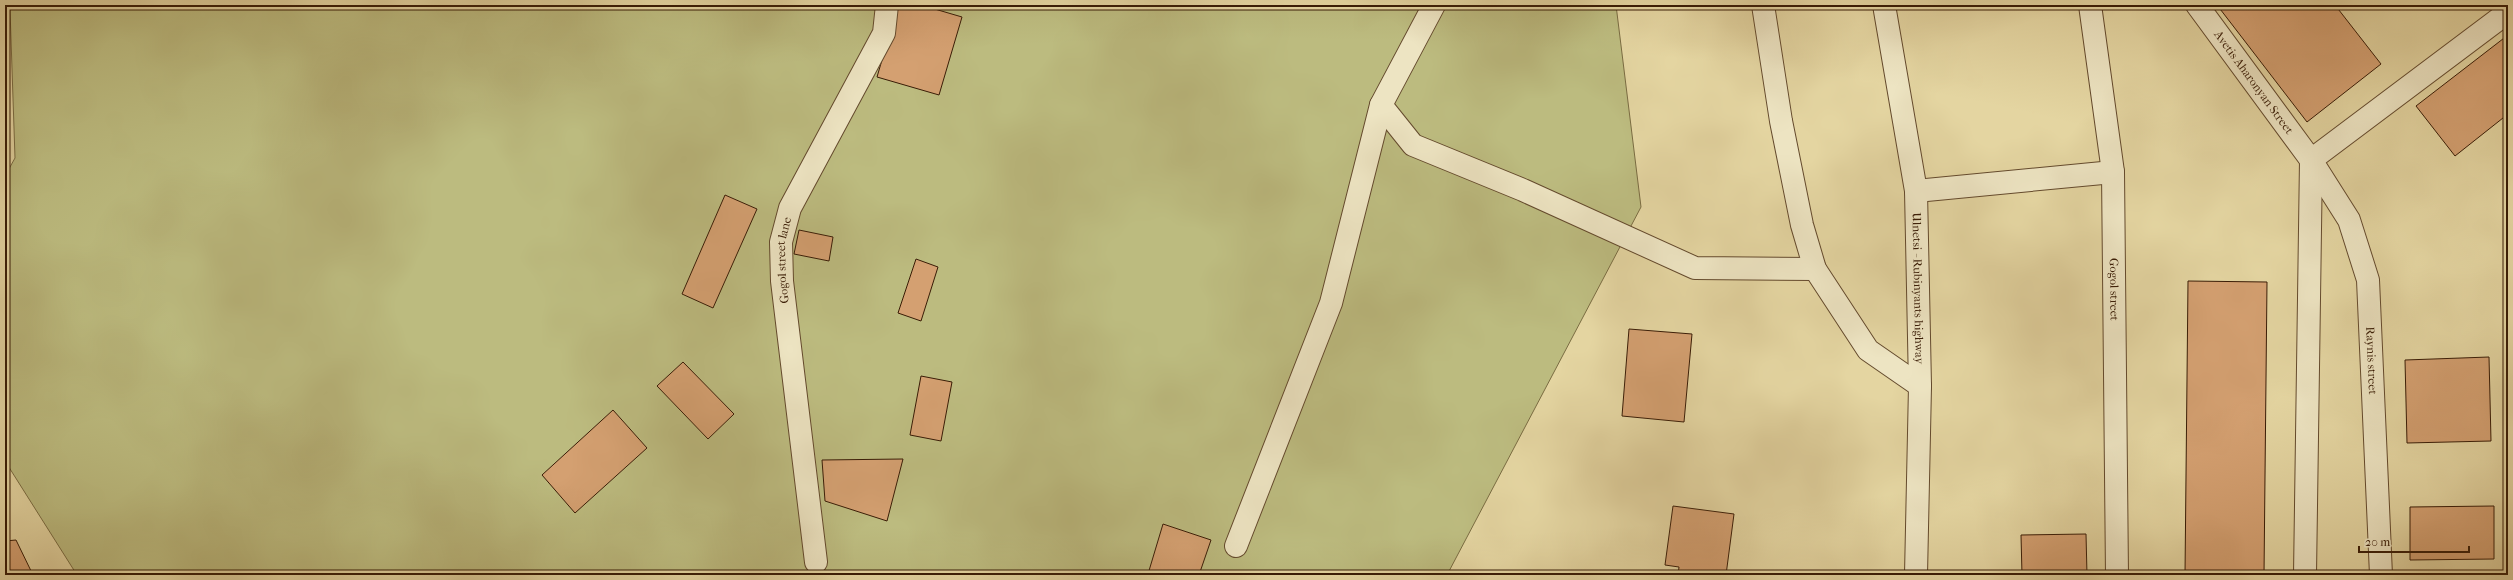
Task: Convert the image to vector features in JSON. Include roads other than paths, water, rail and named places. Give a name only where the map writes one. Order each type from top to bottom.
[{"type":"street","name":"Gogol street lane","points":[[816,562],[782,281],[781,242],[790,208],[884,33],[887,5]]},
{"type":"street","points":[[1236,546],[1331,303],[1381,105],[1434,5]]},
{"type":"street","points":[[1763,5],[1781,121],[1802,225],[1815,269],[1868,350],[1920,386]]},
{"type":"street","name":"Ulnetsi - Rubinyants highway","points":[[1884,5],[1916,191],[1920,386],[1916,575]]},
{"type":"street","name":"Gogol street","points":[[2090,5],[2113,172],[2117,575]]},
{"type":"street","name":"Avetis Aharonyan Street","points":[[2197,5],[2311,160]]},
{"type":"street","points":[[2305,575],[2311,160],[2508,12]]},
{"type":"street","points":[[1381,105],[1413,145],[1523,190],[1695,268],[1815,269]]},
{"type":"street","name":"Raynis street","points":[[2311,160],[2349,220],[2368,280],[2381,575]]},
{"type":"street","points":[[1916,191],[2113,172]]}]
